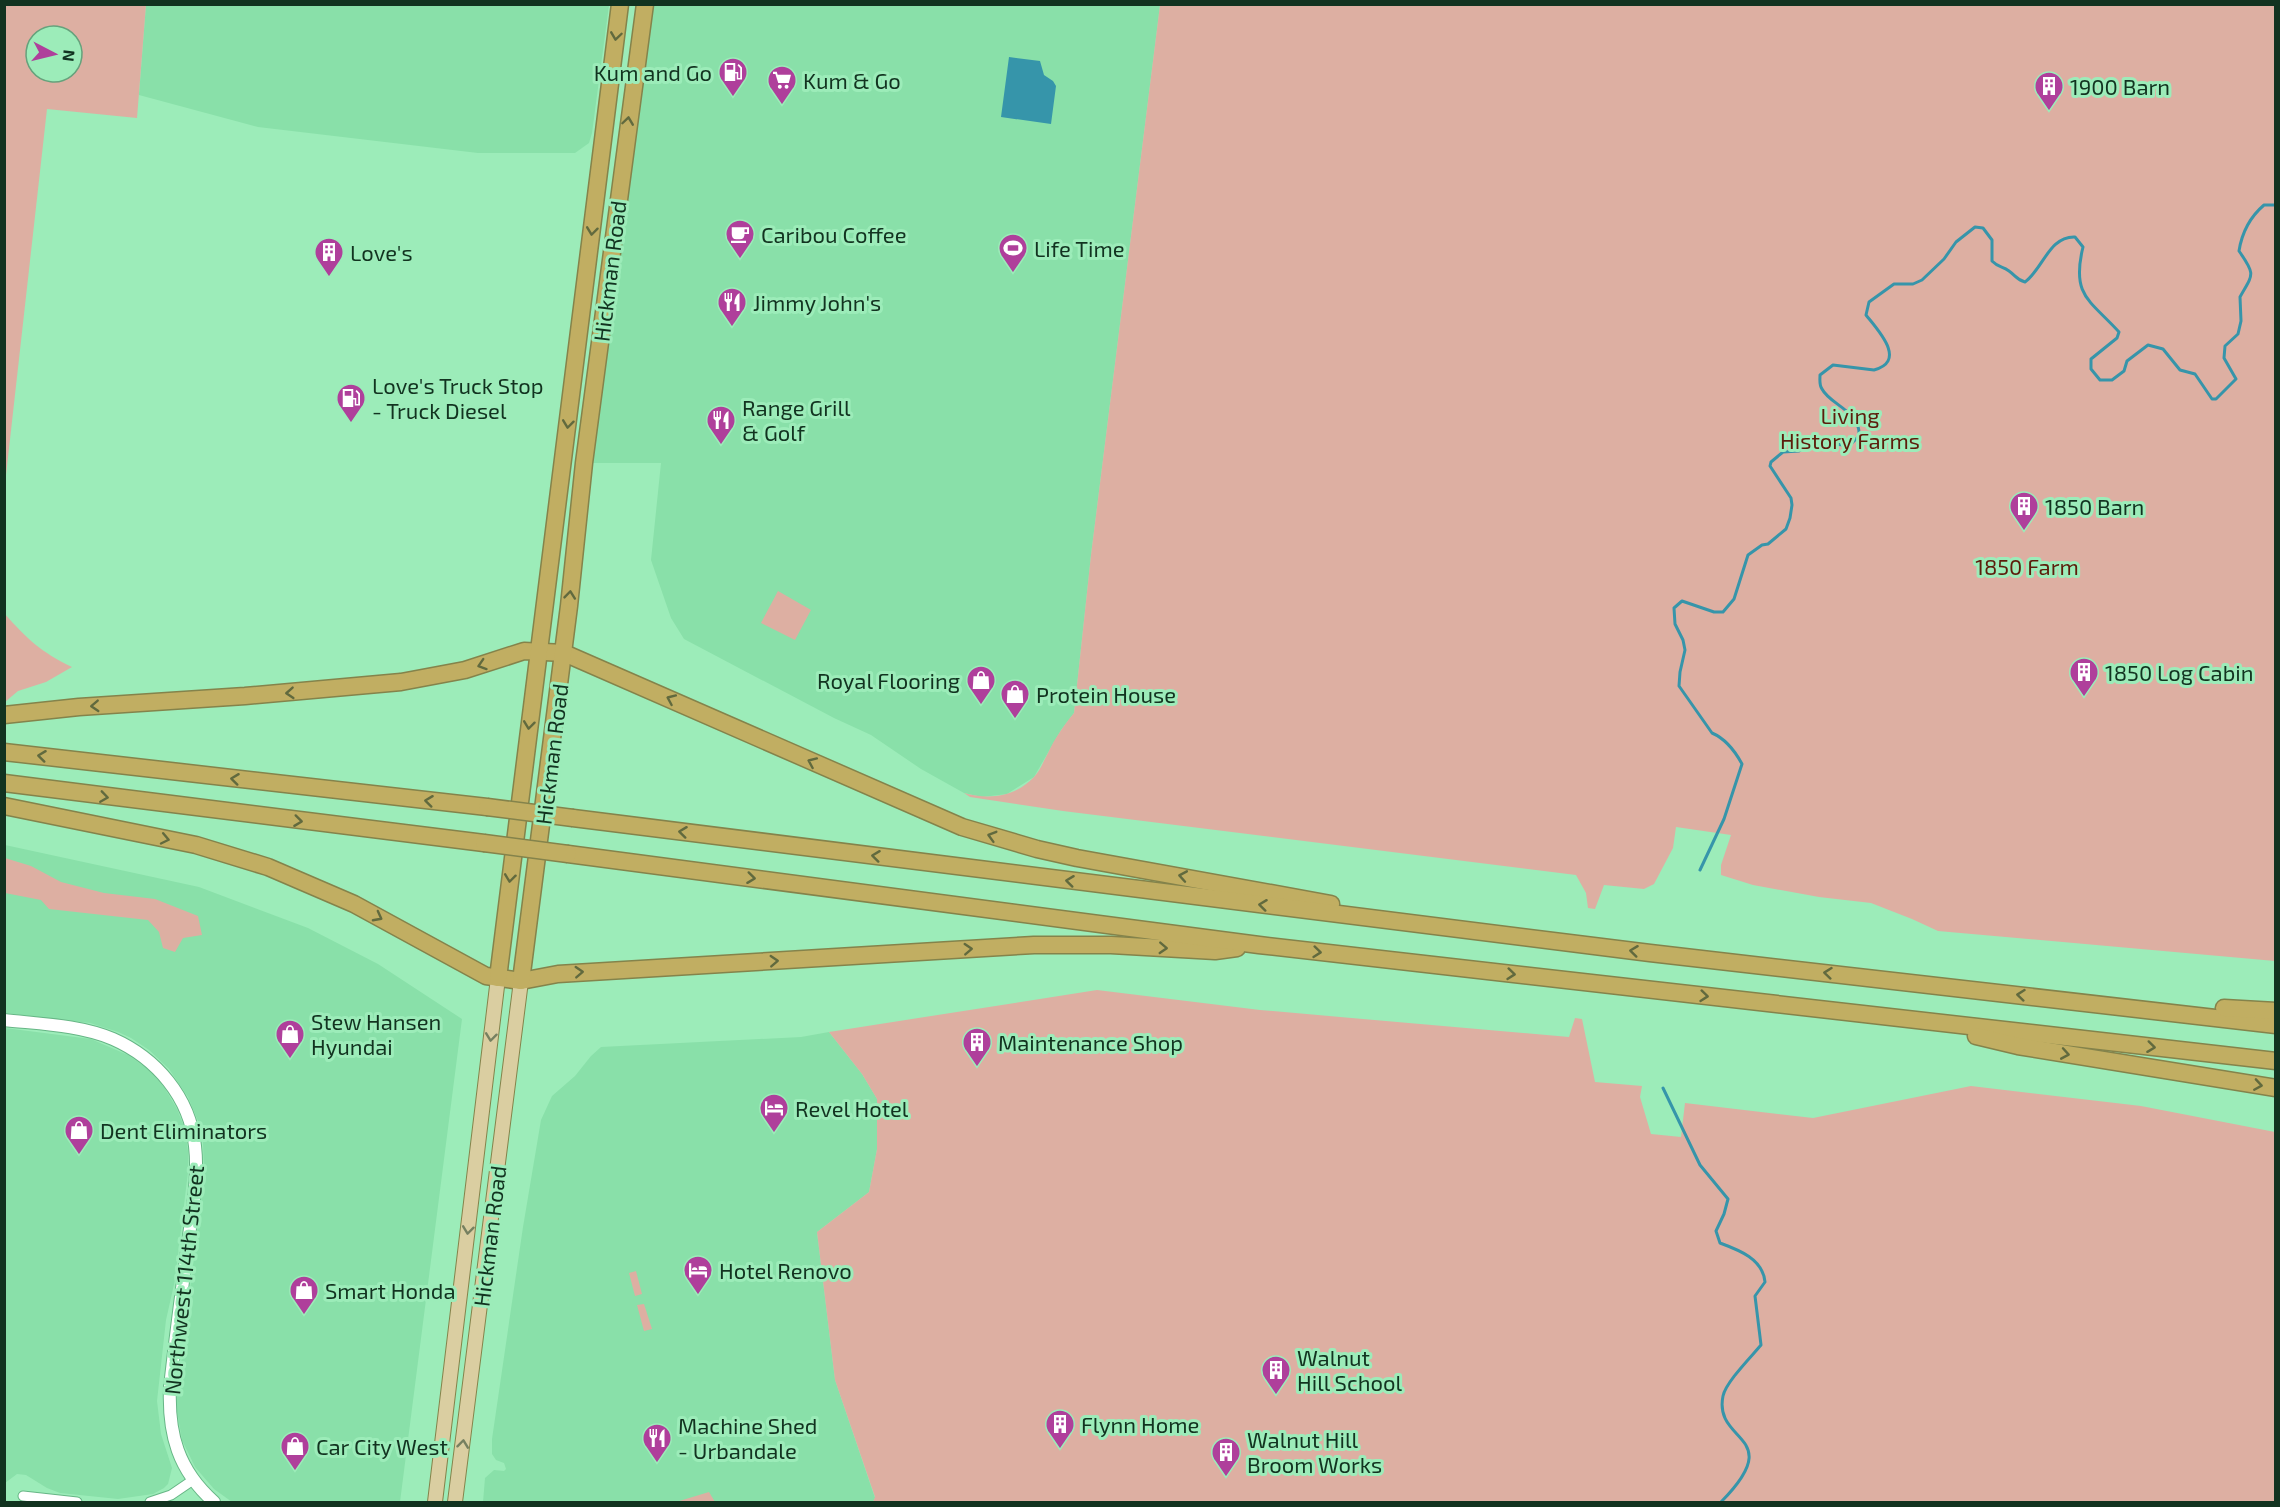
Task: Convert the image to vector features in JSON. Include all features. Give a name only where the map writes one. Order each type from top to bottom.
[{"type":"highway","name":"Hickman Road","points":[[498,978],[620,4]]},
{"type":"highway","name":"Hickman Road","points":[[521,981],[564,653],[584,464],[645,4]]},
{"type":"highway","points":[[4,715],[401,682],[465,670],[524,651],[564,653],[962,827],[1077,858],[1279,893],[1446,928]]},
{"type":"highway","points":[[4,752],[487,807],[1446,928],[2276,1025]]},
{"type":"highway","points":[[4,783],[484,843],[1259,945],[2276,1061]]},
{"type":"highway","points":[[4,806],[196,845],[268,867],[354,904],[486,976],[521,981],[558,974],[1034,945],[1111,945],[1215,951],[1259,945]]},
{"type":"highway","points":[[2079,1002],[2276,1011]]},
{"type":"highway","points":[[1905,1018],[2018,1046],[2276,1088]]},
{"type":"main road","name":"Hickman Road","points":[[435,1503],[498,978]]},
{"type":"main road","name":"Hickman Road","points":[[455,1503],[521,981]]},
{"type":"street","name":"Northwest 114th Street","points":[[4,1020],[93,1032],[126,1045],[164,1076],[187,1112],[196,1147],[195,1173],[169,1409],[174,1442],[193,1480],[214,1503]]},
{"type":"street","points":[[150,1503],[171,1495],[193,1480]]},
{"type":"street","points":[[22,1496],[77,1503]]},
{"type":"shaded area","points":[[146,5],[609,5],[592,133],[589,143],[575,153],[478,153],[258,127],[139,95]]},
{"type":"shaded area","points":[[646,5],[1160,5],[1091,555],[1074,713],[1061,730],[1034,777],[1007,794],[982,797],[964,793],[921,769],[871,735],[684,639],[671,618],[651,560],[661,463],[584,463]]},
{"type":"shaded area","points":[[5,845],[199,887],[308,928],[378,964],[462,1019],[400,1502],[232,1502],[214,1489],[195,1467],[182,1440],[176,1405],[204,1174],[203,1143],[198,1121],[188,1097],[169,1069],[149,1050],[131,1038],[90,1023],[5,1013]]},
{"type":"shaded area","points":[[5,1028],[91,1039],[128,1055],[148,1069],[164,1087],[185,1129],[188,1172],[175,1280],[166,1320],[157,1401],[161,1434],[172,1468],[168,1484],[153,1494],[118,1499],[60,1493],[26,1475],[17,1474],[5,1483]]},
{"type":"shaded area","points":[[829,1032],[862,1074],[877,1099],[877,1149],[869,1192],[817,1232],[835,1380],[875,1498],[873,1502],[483,1502],[485,1478],[494,1470],[504,1471],[506,1469],[504,1463],[496,1460],[492,1454],[492,1439],[541,1120],[552,1096],[575,1076],[601,1047],[801,1037]]},
{"type":"green space","points":[[5,4],[146,5],[137,118],[47,109],[5,484]]},
{"type":"green space","name":"Living History Farms","points":[[1160,5],[2275,5],[2275,961],[1938,931],[1871,903],[1819,897],[1753,885],[1721,875],[1721,865],[1731,835],[1676,827],[1673,848],[1654,884],[1644,889],[1604,885],[1595,909],[1588,908],[1586,893],[1576,875],[1063,811],[970,797],[964,793],[983,796],[1001,795],[1027,784],[1038,772],[1063,727],[1074,713],[1091,555]]},
{"type":"green space","points":[[778,591],[811,610],[795,640],[761,623]]},
{"type":"green space","points":[[4,613],[35,644],[72,667],[46,682],[18,691],[5,702]]},
{"type":"green space","points":[[5,858],[31,866],[61,882],[104,893],[155,899],[198,916],[202,935],[183,938],[175,952],[163,948],[159,932],[148,920],[49,909],[41,900],[5,893]]},
{"type":"green space","points":[[1097,990],[1260,1010],[1569,1037],[1575,1018],[1582,1019],[1595,1082],[1642,1086],[1640,1097],[1651,1134],[1681,1137],[1685,1103],[1813,1118],[1971,1086],[2141,1106],[2275,1132],[2275,1502],[873,1502],[875,1497],[835,1380],[817,1232],[869,1192],[877,1149],[877,1099],[862,1074],[829,1032]]},
{"type":"green space","points":[[636,1271],[642,1294],[635,1296],[629,1273]]},
{"type":"green space","points":[[644,1304],[652,1329],[644,1331],[637,1305]]},
{"type":"green space","points":[[709,1492],[715,1502],[676,1502]]},
{"type":"water","points":[[1009,57],[1040,61],[1044,75],[1053,81],[1056,86],[1051,124],[1001,117]]},
{"type":"waterway","points":[[1700,870],[1724,819],[1742,764],[1730,746],[1712,733],[1679,686],[1685,650],[1675,624],[1674,608],[1682,601],[1714,612],[1723,612],[1734,599],[1748,555],[1762,545],[1768,544],[1786,529],[1790,518],[1791,498],[1770,466],[1771,462],[1783,452],[1799,451],[1816,441],[1849,446],[1859,436],[1855,420],[1822,389],[1820,375],[1833,365],[1874,370],[1884,366],[1889,360],[1887,344],[1866,315],[1869,302],[1894,284],[1913,284],[1922,280],[1944,259],[1956,242],[1975,227],[1983,228],[1992,240],[1992,261],[2025,282],[2052,247],[2066,238],[2075,237],[2083,247],[2079,276],[2081,287],[2092,304],[2119,332],[2117,338],[2091,359],[2091,369],[2100,380],[2112,380],[2124,371],[2127,361],[2148,345],[2163,349],[2180,370],[2195,374],[2212,399],[2216,399],[2236,379],[2224,358],[2225,346],[2238,334],[2241,321],[2240,297],[2251,274],[2239,251],[2242,237],[2247,225],[2264,205],[2276,205]]},
{"type":"waterway","points":[[1663,1088],[1700,1165],[1728,1199],[1716,1231],[1720,1243],[1742,1252],[1755,1261],[1760,1267],[1765,1282],[1755,1296],[1761,1345],[1734,1377],[1723,1396],[1723,1412],[1748,1451],[1748,1464],[1740,1480],[1721,1502]]},
{"type":"place","name":"Kum and Go","points":[[733,98]]},
{"type":"place","name":"Kum & Go","points":[[782,106]]},
{"type":"place","name":"1900 Barn","points":[[2049,112]]},
{"type":"place","name":"Caribou Coffee","points":[[740,260]]},
{"type":"place","name":"Life Time","points":[[1013,274]]},
{"type":"place","name":"Love's","points":[[329,278]]},
{"type":"place","name":"Jimmy John's","points":[[732,328]]},
{"type":"place","name":"Love's Truck Stop - Truck Diesel","points":[[351,424]]},
{"type":"place","name":"Range Grill & Golf","points":[[721,446]]},
{"type":"place","name":"1850 Barn","points":[[2024,532]]},
{"type":"place","name":"1850 Log Cabin","points":[[2084,698]]},
{"type":"place","name":"Royal Flooring","points":[[981,706]]},
{"type":"place","name":"Protein House","points":[[1015,720]]},
{"type":"place","name":"Stew Hansen Hyundai","points":[[290,1060]]},
{"type":"place","name":"Maintenance Shop","points":[[977,1068]]},
{"type":"place","name":"Revel Hotel","points":[[774,1134]]},
{"type":"place","name":"Dent Eliminators","points":[[79,1156]]},
{"type":"place","name":"Hotel Renovo","points":[[698,1296]]},
{"type":"place","name":"Smart Honda","points":[[304,1316]]},
{"type":"place","name":"Walnut Hill School","points":[[1276,1396]]},
{"type":"place","name":"Flynn Home","points":[[1060,1450]]},
{"type":"place","name":"Machine Shed - Urbandale","points":[[657,1464]]},
{"type":"place","name":"Car City West","points":[[295,1472]]},
{"type":"place","name":"Walnut Hill Broom Works","points":[[1226,1478]]},
{"type":"park label","name":"1850 Farm","points":[[2027,566]]}]
